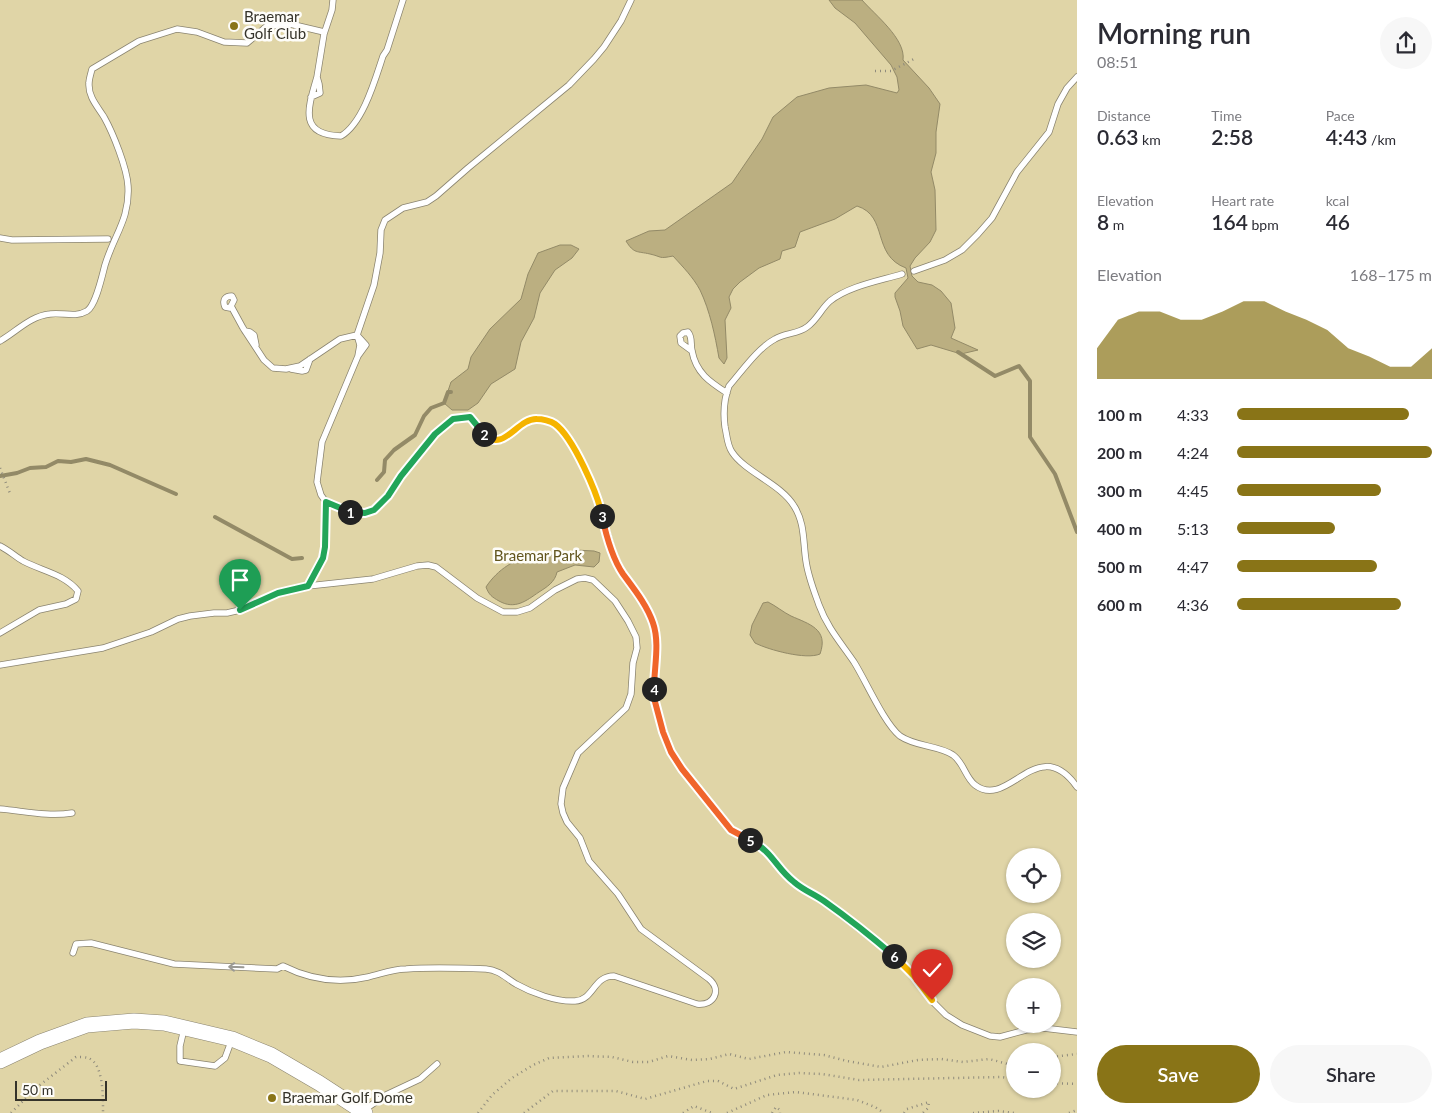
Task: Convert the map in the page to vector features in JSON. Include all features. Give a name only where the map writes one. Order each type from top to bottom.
[{"type":"street","points":[[0,1061],[40,1042],[87,1025],[134,1021],[164,1023],[232,1039],[271,1055],[364,1112]]},
{"type":"lane","points":[[333,0],[332,10],[324,32],[316,77],[320,93],[311,97],[308,110],[313,128],[320,133],[335,136],[342,136],[349,131],[364,106],[387,50],[403,0]]},
{"type":"lane","points":[[357,335],[378,266],[381,230],[386,220],[403,208],[427,202],[436,196],[569,85],[604,47],[621,21],[631,0]]},
{"type":"lane","points":[[0,341],[28,321],[38,317],[50,314],[79,314],[89,310],[94,301],[112,245],[123,225],[128,207],[128,184],[123,164],[105,118],[91,98],[88,84],[92,68],[139,41],[177,30],[197,32],[224,42],[247,43],[267,26],[290,24],[324,32]]},
{"type":"lane","points":[[914,271],[945,260],[962,250],[992,218],[1017,172],[1049,132],[1058,104],[1067,88],[1077,77]]},
{"type":"lane","points":[[0,238],[108,239]]},
{"type":"lane","points":[[902,274],[840,294],[830,302],[808,327],[772,340],[729,386],[724,401],[727,438],[732,451],[743,463],[778,490],[795,507],[803,528],[807,568],[822,613],[832,633],[854,663],[894,730],[899,735],[913,742],[948,752],[955,756],[969,778],[981,789],[997,788],[1045,766],[1054,766],[1069,775],[1077,786]]},
{"type":"lane","points":[[231,306],[264,360],[273,368],[286,369],[300,366],[310,358],[322,353],[340,339],[357,335]]},
{"type":"lane","points":[[357,335],[366,345],[358,356],[322,442],[317,482],[321,495],[326,502],[355,514],[374,510],[388,496],[401,476],[435,434],[453,419],[470,417],[489,438],[496,441],[502,440],[528,420],[536,418],[554,423],[566,435],[588,474],[613,553],[622,573],[636,590],[653,623],[656,640],[654,698],[663,732],[671,752],[720,818],[731,830],[762,846],[796,884],[823,901],[893,955],[914,976],[935,1004],[962,1026],[990,1036],[1000,1037],[1026,1030],[1043,1028],[1077,1032]]},
{"type":"lane","points":[[692,351],[702,375],[711,384],[727,393]]},
{"type":"lane","points":[[308,586],[323,558],[326,502]]},
{"type":"lane","points":[[0,546],[25,562],[72,583],[78,592],[76,599],[66,604],[39,610],[0,633]]},
{"type":"lane","points":[[0,665],[103,648],[151,632],[178,619],[240,610],[278,593],[308,586],[373,579],[402,569],[428,565],[442,571],[488,605],[503,612],[517,612],[530,608],[555,590],[577,579],[593,580],[614,601],[628,621],[636,637],[638,648],[633,663],[631,694],[626,708],[620,716],[578,753],[563,788],[561,804],[563,814],[580,838],[589,860],[618,894],[641,929],[713,982],[716,995],[710,1002],[702,1005],[614,976],[607,976],[600,980],[586,998],[578,1001],[569,1001],[524,988],[501,973],[487,969],[405,969],[340,981],[318,979],[283,966],[277,969],[174,964],[91,943],[76,944],[73,953]]},
{"type":"lane","points":[[0,809],[41,815],[72,813]]},
{"type":"lane","points":[[184,1027],[180,1046],[180,1061],[215,1066],[226,1058],[232,1039]]},
{"type":"lane","points":[[364,1112],[386,1095],[420,1079],[437,1064]]},
{"type":"path","points":[[876,71],[890,71],[914,59]]},
{"type":"path","points":[[0,468],[11,496]]},
{"type":"path","points":[[478,1113],[492,1095],[512,1078],[548,1058],[588,1056],[612,1057],[633,1062],[649,1062],[668,1056],[692,1060],[710,1059],[729,1054],[749,1059],[786,1052],[824,1055],[881,1067],[918,1060],[941,1059],[963,1062],[989,1059],[1006,1063]]},
{"type":"path","points":[[1061,1056],[1077,1054]]},
{"type":"path","points":[[11,1113],[36,1088],[76,1057],[90,1058],[96,1065],[101,1080],[103,1113]]},
{"type":"path","points":[[524,1113],[554,1091],[616,1091],[645,1099],[707,1081],[718,1081],[734,1089],[777,1075],[799,1073],[822,1074],[859,1080],[1006,1078]]},
{"type":"path","points":[[1061,1083],[1077,1084]]},
{"type":"path","points":[[727,1113],[767,1095],[796,1092],[857,1100],[875,1107],[884,1113]]},
{"type":"path","points":[[904,1113],[907,1109],[929,1102],[928,1108],[923,1113]]},
{"type":"path","points":[[683,1113],[694,1106],[712,1113]]},
{"type":"path","points":[[772,1113],[776,1107],[780,1110],[780,1113]]},
{"type":"path","points":[[1069,1113],[1077,1110]]},
{"type":"path","points":[[972,1113],[998,1111],[1014,1113]]},
{"type":"green space","name":"Braemar Park","points":[[0,0],[1077,0],[1077,1113],[0,1113]]},
{"type":"shaded area","points":[[829,0],[862,0],[895,36],[903,52],[903,60],[929,88],[940,104],[936,132],[936,153],[931,172],[935,190],[936,230],[930,242],[910,266],[912,276],[918,282],[932,285],[941,291],[951,303],[955,328],[951,338],[978,350],[961,354],[931,345],[917,349],[903,326],[895,297],[895,293],[908,278],[906,268],[895,262],[888,254],[873,218],[867,211],[857,206],[835,219],[800,232],[795,247],[782,251],[780,259],[759,268],[733,289],[729,297],[731,308],[725,320],[727,358],[724,364],[719,358],[712,323],[704,298],[691,276],[673,256],[661,257],[636,251],[626,241],[649,231],[665,230],[732,183],[762,139],[773,117],[797,97],[829,88],[866,85],[897,93],[899,90],[897,77],[891,65],[855,23],[835,8]]},
{"type":"shaded area","points":[[560,245],[571,245],[579,249],[572,258],[555,270],[540,293],[534,318],[521,342],[515,369],[491,384],[478,403],[468,410],[452,410],[444,403],[451,382],[468,369],[471,357],[490,329],[521,299],[528,274],[538,253]]},
{"type":"shaded area","points":[[575,550],[600,553],[599,562],[594,567],[575,565],[557,572],[553,581],[548,586],[520,603],[505,604],[491,596],[487,590],[486,587],[490,581],[501,570],[522,558],[537,555],[561,555]]},
{"type":"shaded area","points":[[768,602],[810,625],[820,633],[822,646],[820,654],[814,656],[797,655],[769,649],[755,643],[750,635],[752,625],[763,603]]},
{"type":"waterway","points":[[958,352],[995,376],[1019,366],[1030,381],[1030,437],[1055,474],[1077,532]]},
{"type":"waterway","points":[[377,480],[384,472],[385,460],[394,450],[415,435],[424,416],[431,408],[444,403],[448,392],[451,392]]},
{"type":"waterway","points":[[0,476],[30,468],[46,467],[58,461],[71,462],[86,459],[110,465],[176,494]]},
{"type":"waterway","points":[[215,517],[292,559],[302,558]]},
{"type":"place","name":"Braemar Golf Club","points":[[234,26]]},
{"type":"place","name":"Braemar Golf Dome","points":[[272,1098]]},
{"type":"route","points":[[240,610],[278,593],[308,586],[323,558],[326,502],[355,514],[374,510],[388,496],[401,476],[435,434],[453,419],[470,417],[489,438],[496,441],[502,440],[528,420],[536,418],[554,423],[566,435],[588,474],[613,553],[622,573],[636,590],[653,623],[655,634],[654,698],[663,732],[671,752],[682,769],[731,830],[762,846],[783,872],[796,884],[823,901],[893,955],[914,976],[932,1000]]}]
